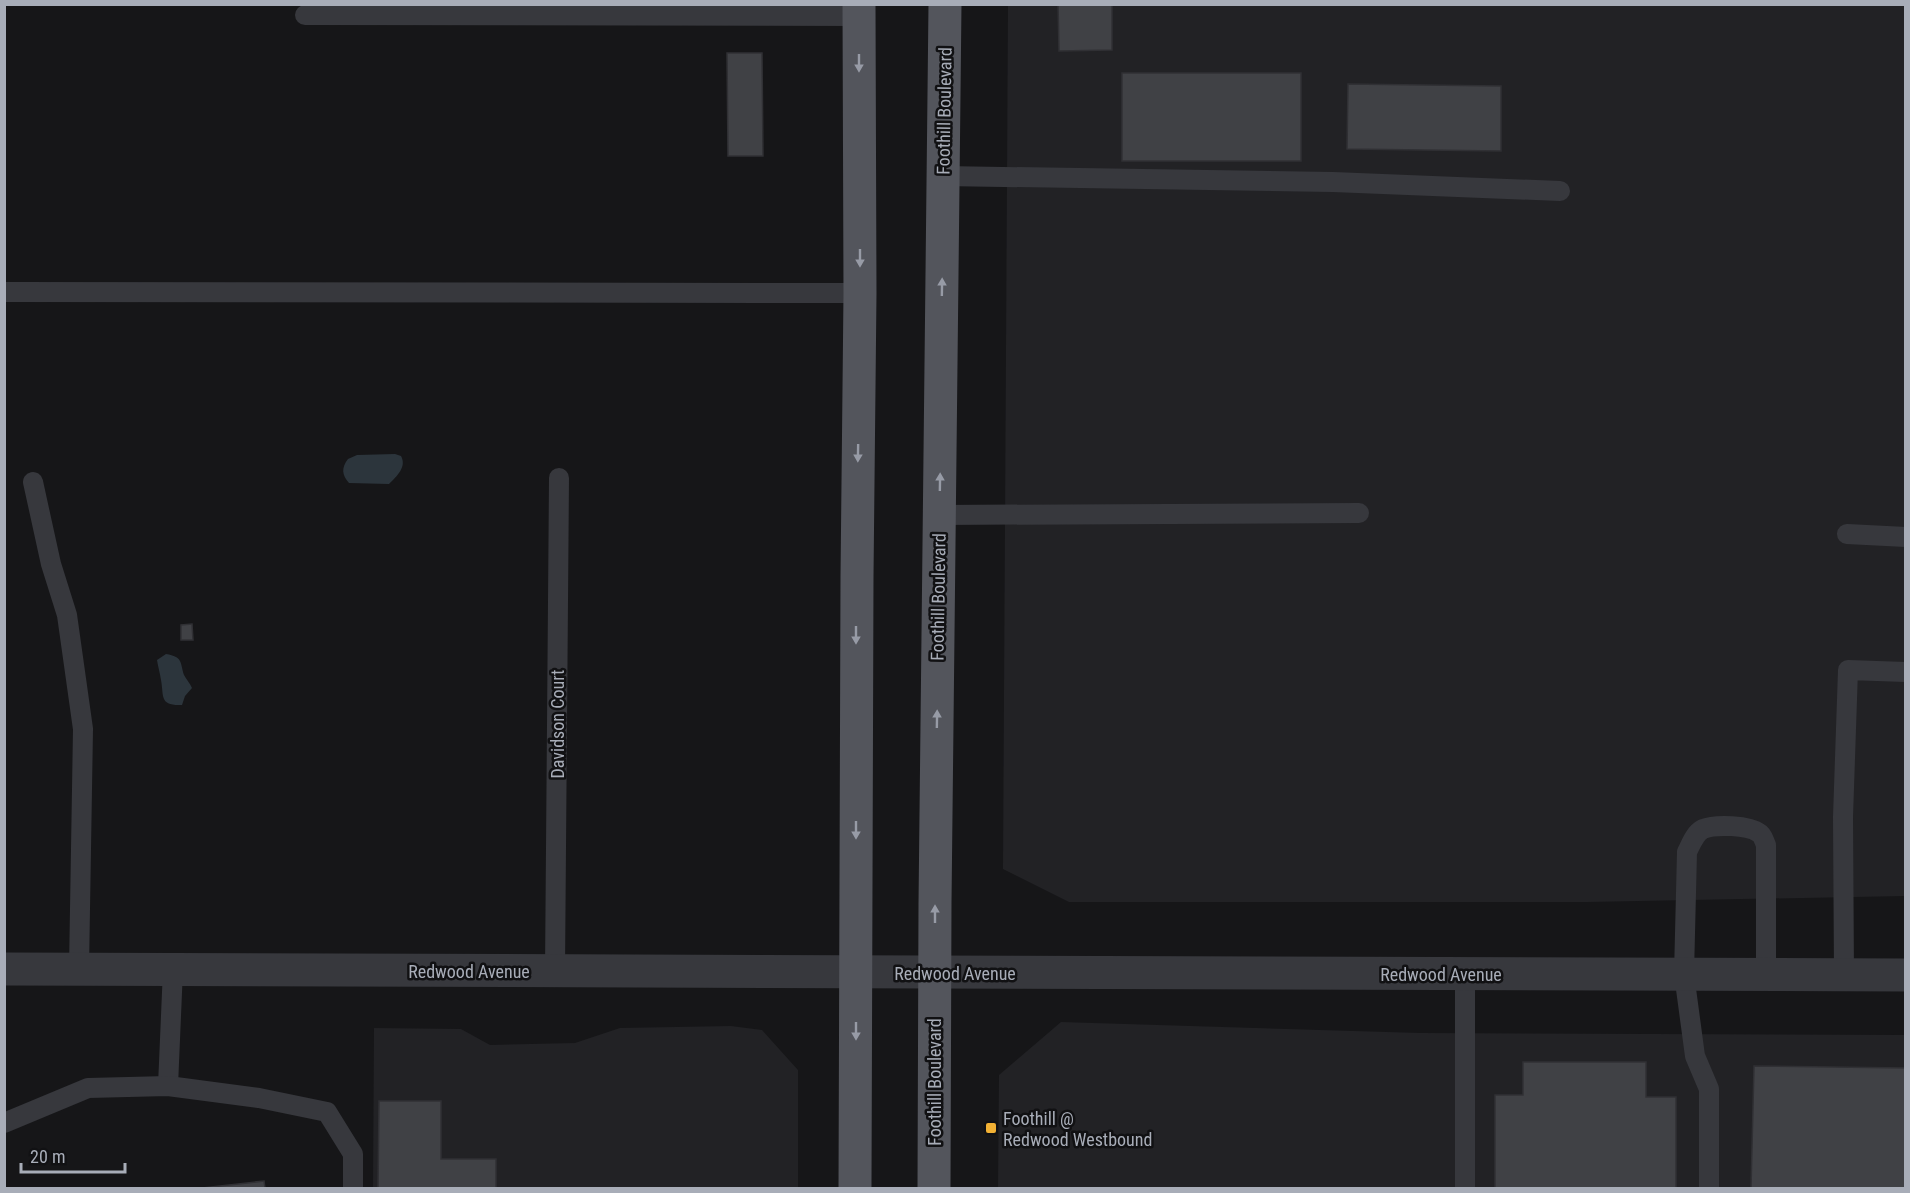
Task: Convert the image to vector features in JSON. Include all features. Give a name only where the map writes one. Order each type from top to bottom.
[{"type":"main road","name":"Foothill Boulevard","points":[[934,1188],[934,973],[945,4]]},
{"type":"main road","points":[[855,1188],[856,577],[860,293],[859,10]]},
{"type":"street","name":"Redwood Avenue","points":[[4,969],[1905,975]]},
{"type":"lane","points":[[305,15],[859,10]]},
{"type":"lane","points":[[943,176],[1333,182],[1560,191]]},
{"type":"lane","points":[[4,292],[860,293]]},
{"type":"lane","name":"Davidson Court","points":[[555,971],[559,478]]},
{"type":"lane","points":[[33,482],[51,564],[67,615],[84,729],[80,969]]},
{"type":"lane","points":[[939,515],[1359,513]]},
{"type":"lane","points":[[1847,534],[1905,537]]},
{"type":"lane","points":[[1844,975],[1843,817],[1848,670],[1905,672]]},
{"type":"lane","points":[[1709,1188],[1709,1089],[1695,1056],[1684,974],[1687,852],[1694,837],[1703,829],[1718,826],[1750,828],[1761,834],[1767,844],[1767,975]]},
{"type":"lane","points":[[168,1086],[173,969]]},
{"type":"lane","points":[[1464,974],[1466,1188]]},
{"type":"lane","points":[[4,1123],[88,1088],[168,1086],[259,1098],[327,1112],[353,1154],[353,1188]]},
{"type":"shaded area","points":[[1008,5],[1905,5],[1905,896],[1588,902],[1069,902],[1003,869]]},
{"type":"shaded area","points":[[395,454],[401,456],[403,464],[389,484],[349,483],[345,477],[343,468],[348,459],[357,455]]},
{"type":"shaded area","points":[[166,654],[180,661],[184,675],[192,688],[185,696],[182,705],[169,704],[164,699],[157,660]]},
{"type":"shaded area","points":[[1061,1022],[1421,1033],[1905,1035],[1905,1188],[998,1188],[999,1075]]},
{"type":"shaded area","points":[[731,1026],[762,1030],[798,1070],[798,1188],[373,1188],[374,1028],[461,1029],[490,1045],[575,1043],[620,1028]]},
{"type":"building","points":[[1058,4],[1112,4],[1112,50],[1059,51]]},
{"type":"building","points":[[727,53],[762,53],[763,156],[728,156]]},
{"type":"building","points":[[1122,73],[1301,73],[1301,161],[1122,161]]},
{"type":"building","points":[[1348,84],[1501,86],[1501,151],[1347,149]]},
{"type":"building","points":[[192,624],[193,640],[181,640],[181,625]]},
{"type":"building","points":[[1523,1062],[1646,1062],[1646,1097],[1676,1097],[1676,1188],[1495,1188],[1495,1095],[1523,1095]]},
{"type":"building","points":[[1754,1066],[1906,1068],[1906,1188],[1751,1188]]},
{"type":"building","points":[[379,1101],[441,1101],[441,1159],[496,1159],[496,1188],[378,1188]]},
{"type":"building","points":[[264,1181],[265,1188],[202,1188]]},
{"type":"place","name":"Foothill @ Redwood Westbound","points":[[991,1128]]}]
